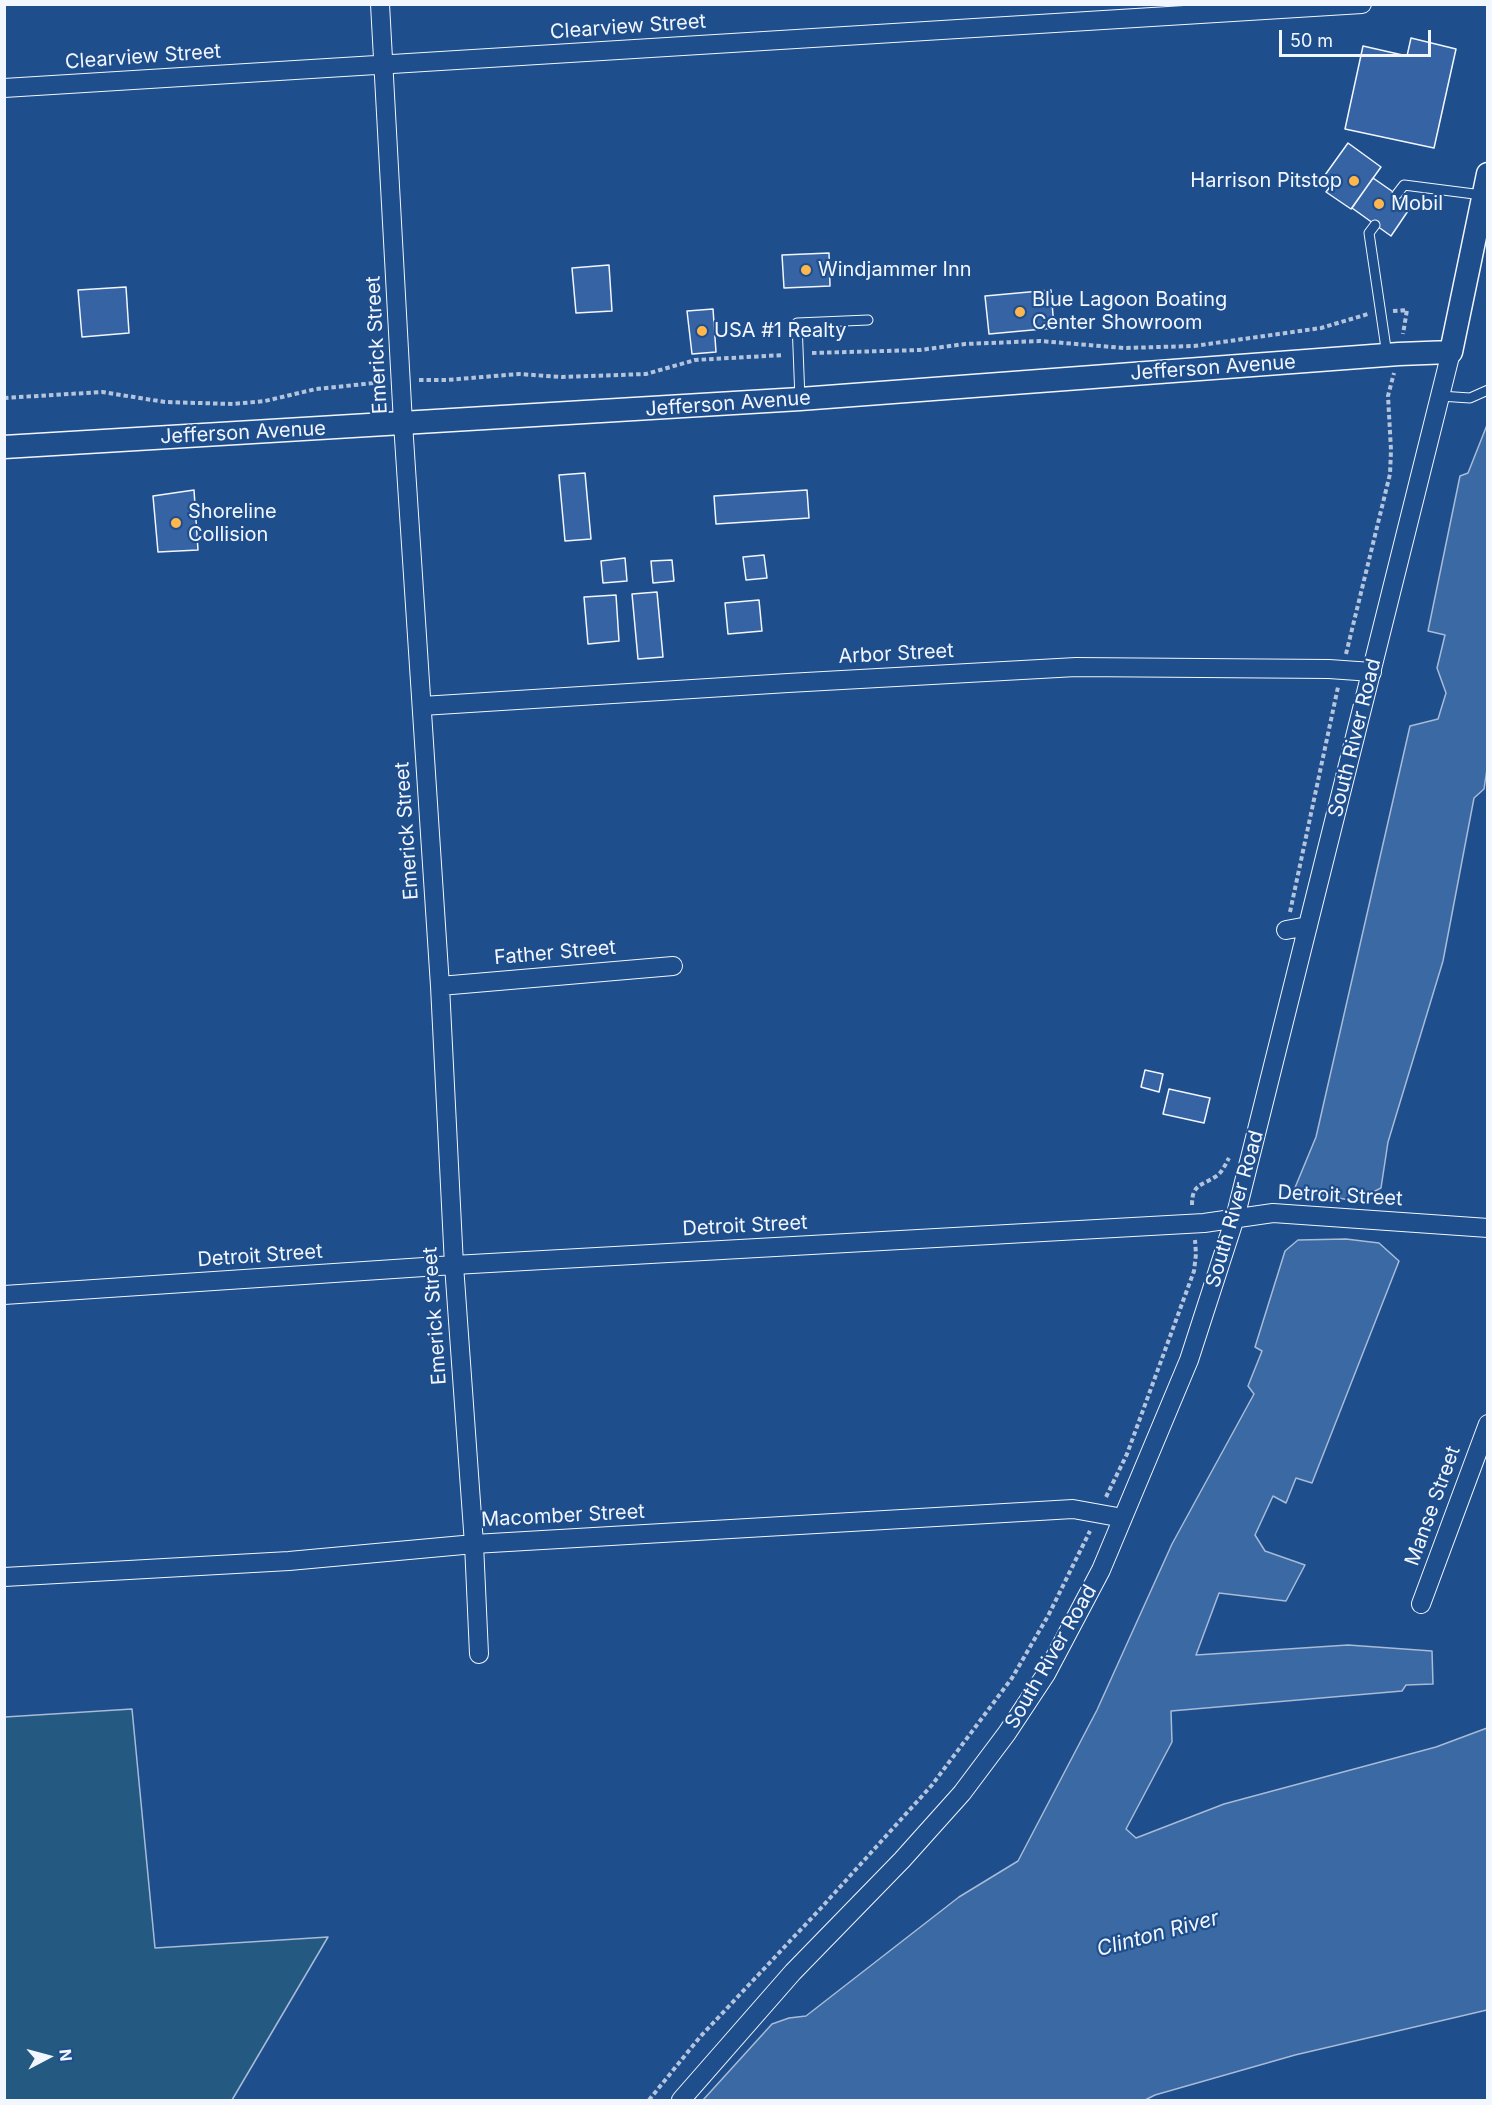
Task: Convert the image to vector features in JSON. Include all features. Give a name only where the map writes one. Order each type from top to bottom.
[{"type":"street","name":"Emerick Street","points":[[380,4],[479,1654]]},
{"type":"street","name":"Clearview Street","points":[[4,88],[1362,4]]},
{"type":"street","name":"South River Road","points":[[681,2100],[793,1972],[902,1860],[962,1793],[1007,1733],[1046,1674],[1101,1570],[1190,1360],[1235,1218],[1372,672],[1451,352],[1485,184]]},
{"type":"street","name":"Jefferson Avenue","points":[[4,447],[800,399],[1451,352]]},
{"type":"street","name":"Arbor Street","points":[[422,706],[1076,667],[1372,672]]},
{"type":"street","points":[[1286,930],[1308,926]]},
{"type":"street","name":"Father Street","points":[[440,986],[673,966]]},
{"type":"street","name":"Detroit Street","points":[[4,1295],[454,1265],[1193,1223],[1273,1213],[1488,1228]]},
{"type":"street","name":"Manse Street","points":[[1421,1604],[1488,1424]]},
{"type":"street","name":"Macomber Street","points":[[4,1577],[289,1561],[474,1544],[1073,1509],[1123,1518]]},
{"type":"lane","points":[[1397,194],[1404,185],[1485,184]]},
{"type":"lane","points":[[1375,225],[1369,233],[1393,355]]},
{"type":"lane","points":[[800,399],[797,323],[868,320]]},
{"type":"lane","points":[[1440,396],[1470,398],[1488,390]]},
{"type":"path","points":[[1286,930],[1342,670],[1390,474],[1392,450],[1389,396],[1393,355],[1407,310],[1395,311]]},
{"type":"path","points":[[413,380],[447,380],[519,374],[562,377],[646,374],[695,360],[920,350],[966,344],[1040,341],[1124,348],[1194,346],[1321,328],[1369,314]]},
{"type":"path","points":[[4,398],[102,392],[165,402],[233,404],[265,401],[316,389],[392,381]]},
{"type":"path","points":[[649,2100],[700,2037],[932,1785],[1012,1678],[1048,1616],[1126,1454],[1194,1271],[1196,1254],[1192,1201],[1196,1189],[1201,1183],[1214,1178],[1224,1169],[1230,1156]]},
{"type":"shaded area","points":[[132,1709],[155,1948],[328,1937],[232,2100],[5,2100],[5,1717]]},
{"type":"water","points":[[1487,425],[1487,769],[1484,789],[1474,798],[1443,961],[1388,1142],[1381,1188],[1355,1201],[1294,1190],[1316,1137],[1410,726],[1438,719],[1446,693],[1437,668],[1445,635],[1428,631],[1460,476],[1468,473]]},
{"type":"water","name":"Clinton River","points":[[1346,1239],[1379,1243],[1399,1261],[1312,1483],[1296,1478],[1286,1503],[1273,1496],[1255,1535],[1265,1551],[1305,1565],[1286,1601],[1219,1593],[1196,1655],[1348,1645],[1432,1651],[1433,1684],[1406,1685],[1402,1691],[1171,1711],[1172,1742],[1126,1829],[1136,1838],[1224,1804],[1436,1747],[1487,1728],[1487,2010],[1295,2055],[1155,2095],[1145,2100],[703,2100],[772,2024],[789,2018],[806,2016],[959,1897],[1018,1861],[1097,1710],[1172,1544],[1254,1394],[1248,1386],[1262,1351],[1255,1347],[1285,1251],[1298,1240]]},
{"type":"building","points":[[1411,38],[1456,49],[1434,148],[1345,129],[1363,46],[1407,56]]},
{"type":"building","points":[[1348,143],[1381,167],[1351,209],[1326,192],[1329,188],[1320,182]]},
{"type":"building","points":[[1373,178],[1412,205],[1391,236],[1352,208]]},
{"type":"building","name":"Windjammer Inn","points":[[829,253],[830,286],[784,288],[782,255]]},
{"type":"building","points":[[609,265],[612,311],[576,313],[572,268]]},
{"type":"building","points":[[126,287],[129,333],[82,337],[78,290]]},
{"type":"building","name":"Blue Lagoon Boating Center Showroom","points":[[1051,290],[1054,328],[989,334],[985,296]]},
{"type":"building","name":"USA #1 Realty","points":[[713,309],[716,352],[692,354],[687,311]]},
{"type":"building","points":[[585,473],[591,539],[565,541],[559,475]]},
{"type":"building","name":"Shoreline Collision","points":[[194,490],[198,550],[158,552],[153,496]]},
{"type":"building","points":[[807,490],[809,518],[716,524],[714,496]]},
{"type":"building","points":[[764,555],[767,578],[746,580],[743,557]]},
{"type":"building","points":[[625,558],[627,581],[603,583],[601,561]]},
{"type":"building","points":[[672,560],[674,581],[653,583],[651,561]]},
{"type":"building","points":[[657,592],[663,657],[638,659],[632,594]]},
{"type":"building","points":[[616,595],[619,641],[588,644],[584,597]]},
{"type":"building","points":[[759,600],[762,631],[728,634],[725,603]]},
{"type":"building","points":[[1145,1070],[1163,1074],[1159,1092],[1141,1087]]},
{"type":"building","points":[[1169,1089],[1210,1098],[1204,1123],[1163,1114]]},
{"type":"place","name":"Harrison Pitstop","points":[[1354,181]]},
{"type":"place","name":"Mobil","points":[[1379,204]]},
{"type":"place","name":"Windjammer Inn","points":[[806,270]]},
{"type":"place","name":"Blue Lagoon Boating Center Showroom","points":[[1020,312]]},
{"type":"place","name":"USA #1 Realty","points":[[702,331]]},
{"type":"place","name":"Shoreline Collision","points":[[176,523]]}]
